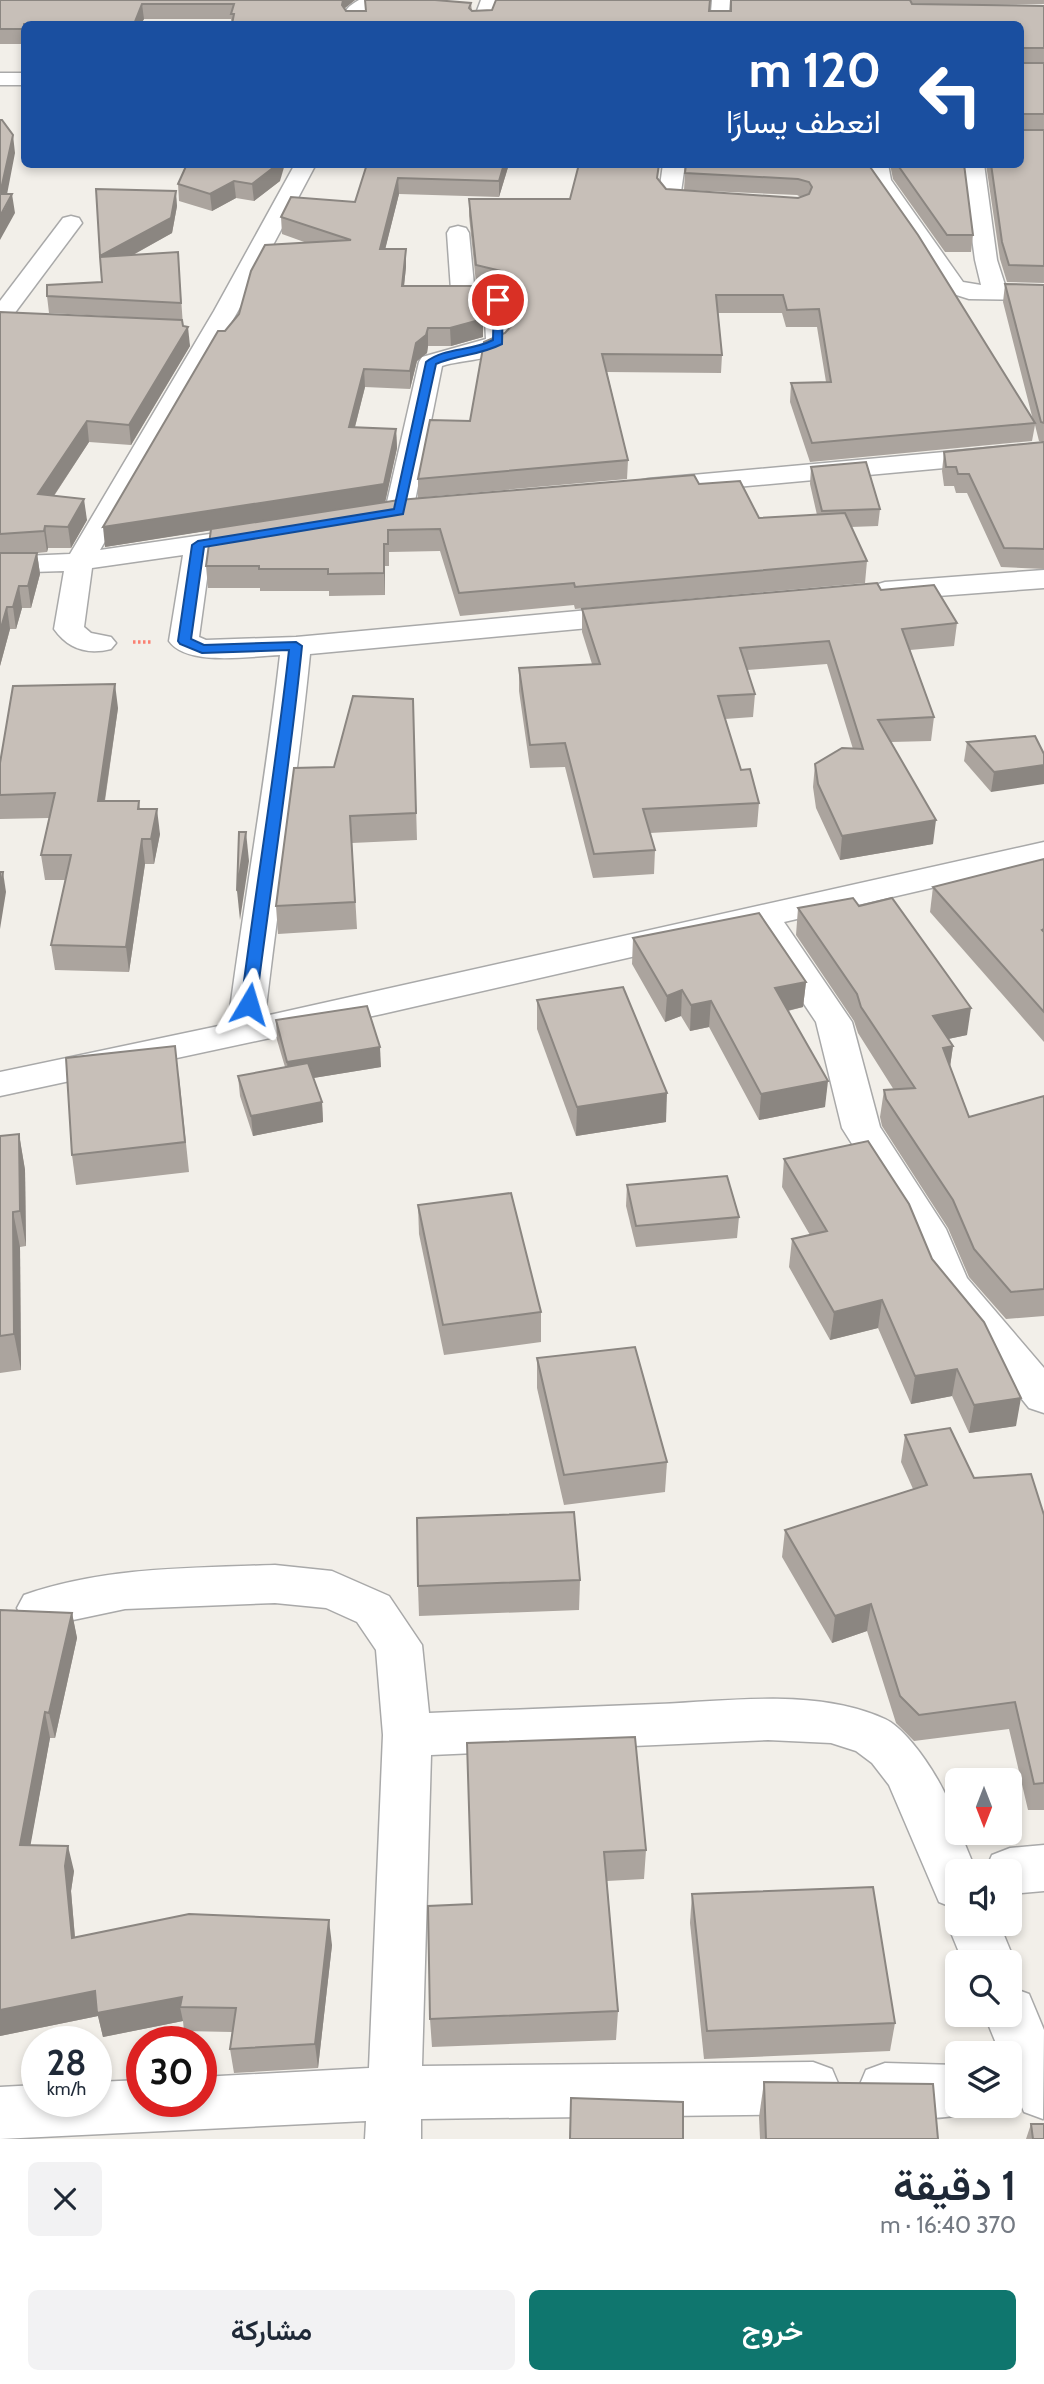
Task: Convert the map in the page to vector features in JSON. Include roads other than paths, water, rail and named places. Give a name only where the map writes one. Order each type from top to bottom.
[{"type":"street","points":[[355,21],[355,10],[372,0]]},
{"type":"street","points":[[482,21],[490,0]]},
{"type":"street","points":[[719,21],[721,0]]},
{"type":"street","points":[[0,79],[21,79]]},
{"type":"street","points":[[102,643],[82,640],[69,629],[79,562],[213,332],[304,168]]},
{"type":"street","points":[[673,168],[670,193],[674,198],[735,202]]},
{"type":"street","points":[[878,168],[880,180],[955,287],[969,292],[1044,293]]},
{"type":"street","points":[[974,168],[986,260],[995,292]]},
{"type":"street","points":[[0,318],[71,223]]},
{"type":"street","points":[[399,511],[431,362],[450,354],[479,351],[498,342],[496,297],[463,290],[458,233]]},
{"type":"street","points":[[0,318],[27,321]]},
{"type":"street","points":[[186,331],[213,332]]},
{"type":"street","points":[[617,490],[1044,451]]},
{"type":"street","points":[[372,516],[426,509]]},
{"type":"street","points":[[0,565],[79,562],[279,531]]},
{"type":"street","points":[[198,545],[184,641],[202,649],[296,646],[663,612]]},
{"type":"street","points":[[854,594],[1044,579]]},
{"type":"street","points":[[245,1031],[269,841],[285,748],[296,646]]},
{"type":"street","points":[[0,1084],[382,1003],[1044,852]]},
{"type":"street","points":[[763,916],[834,1022],[861,1128],[926,1229],[950,1285],[1044,1397]]},
{"type":"street","points":[[40,1608],[125,1590],[275,1584],[332,1590],[373,1609],[399,1645],[407,1735],[394,2116]]},
{"type":"street","points":[[407,1735],[768,1720],[831,1723],[870,1734],[889,1748],[906,1770],[921,1798],[947,1859]]},
{"type":"street","points":[[1022,1870],[1044,1868]]},
{"type":"street","points":[[1016,2027],[1044,2093],[1022,2092]]},
{"type":"street","points":[[0,2114],[394,2116],[815,2088],[945,2091]]}]
